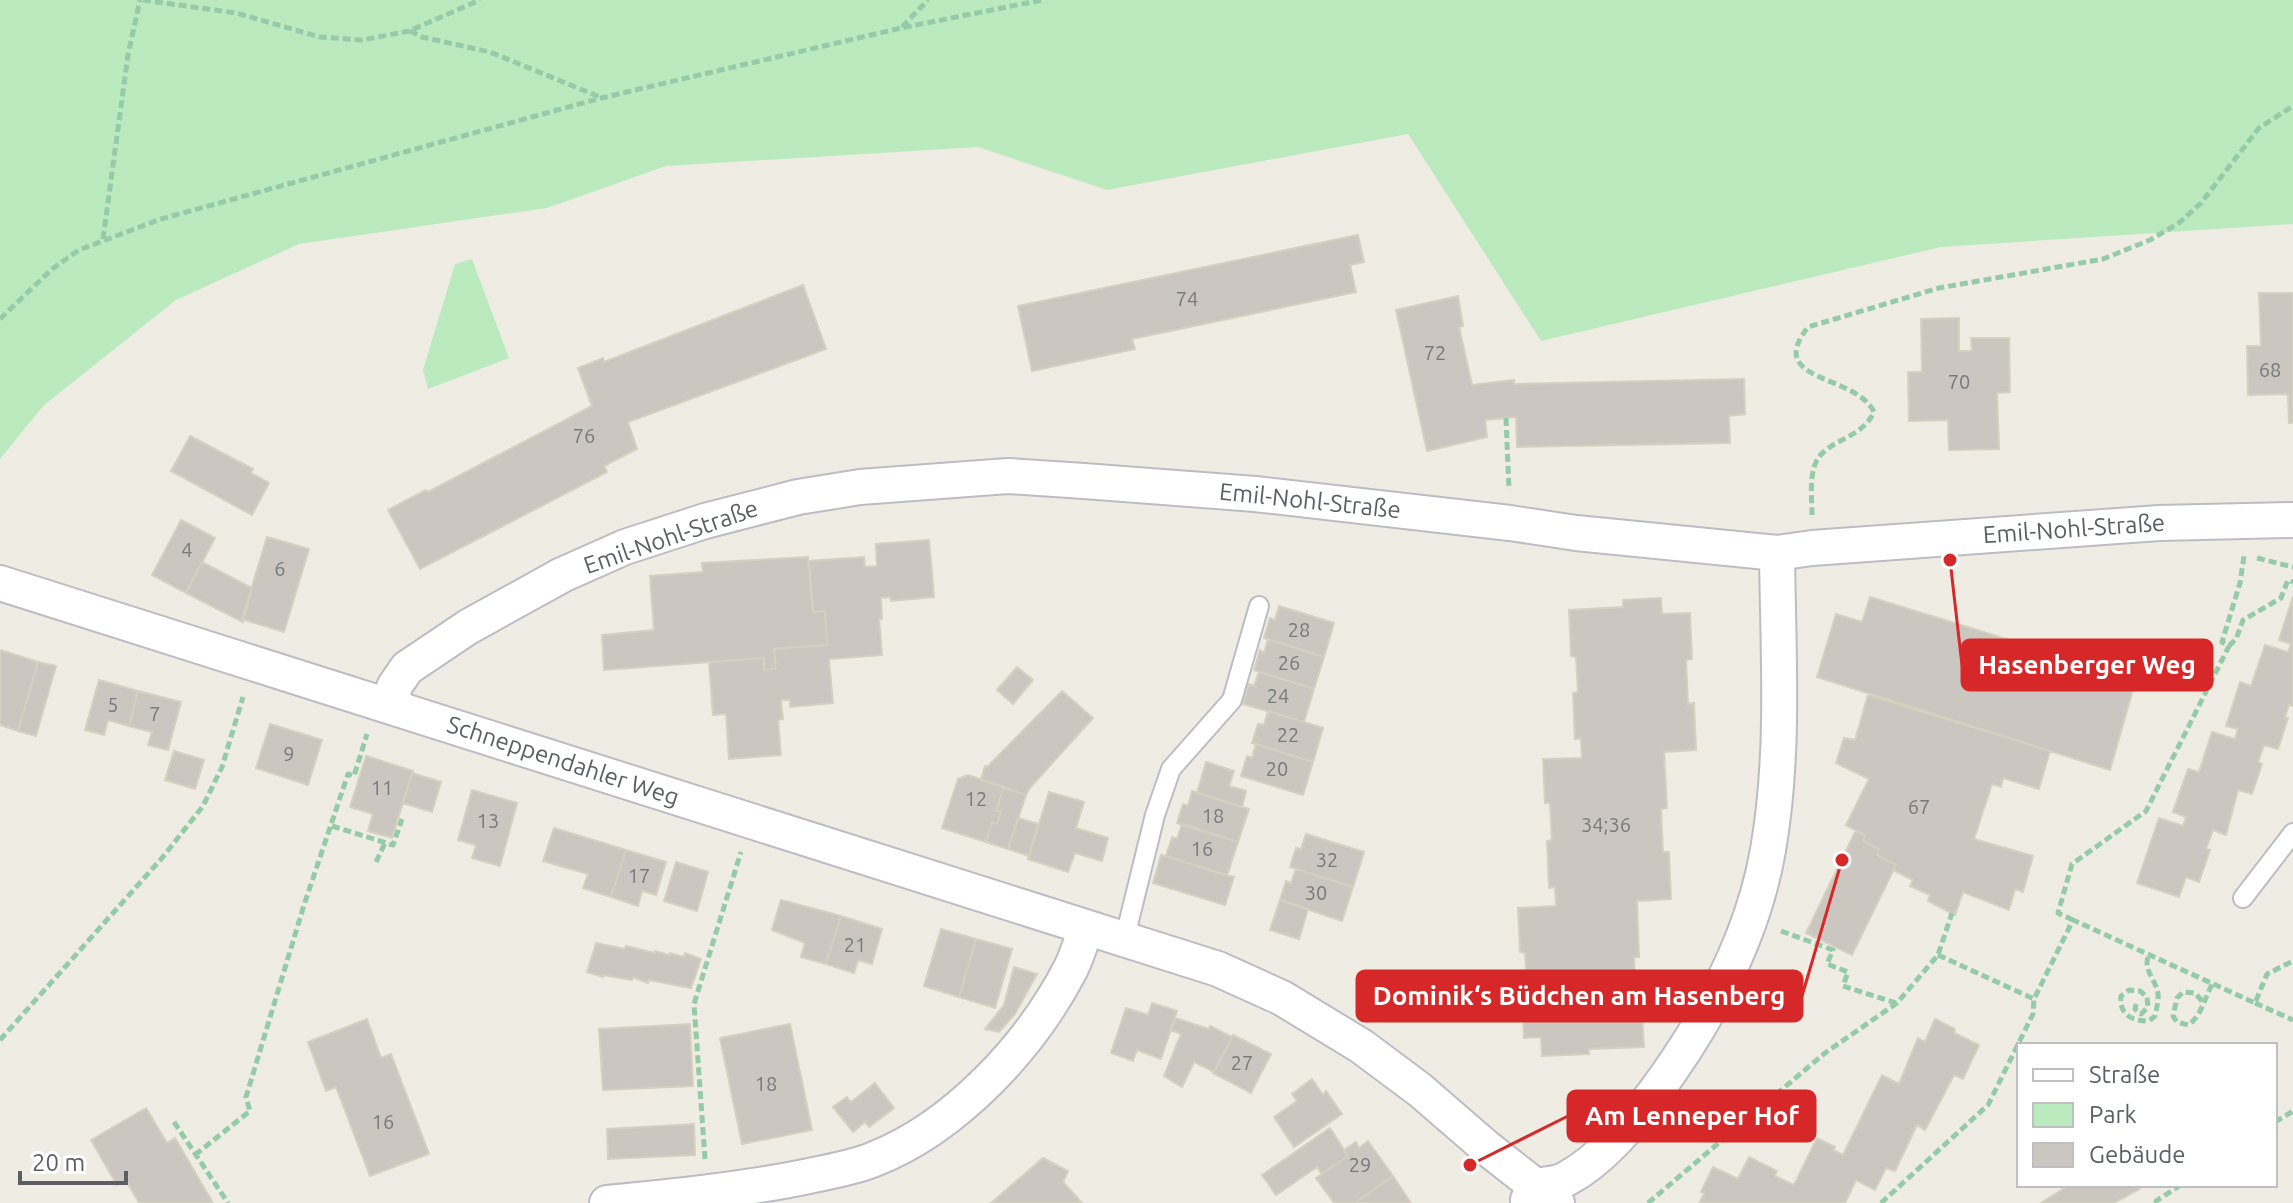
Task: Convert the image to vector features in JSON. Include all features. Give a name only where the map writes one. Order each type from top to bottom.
[{"type":"street","name":"Emil-Nohl-Straße","points":[[393,706],[394,687],[407,668],[468,627],[562,575],[625,547],[705,521],[798,497],[844,489],[1008,476],[1255,494],[1576,533],[1777,553],[2159,523],[2293,520]]},
{"type":"street","points":[[1540,1197],[1589,1164],[1647,1103],[1702,1021],[1748,919],[1768,853],[1777,772],[1777,553]]},
{"type":"street","name":"Schneppendahler Weg","points":[[0,583],[1218,969],[1282,998],[1361,1046],[1420,1090],[1540,1197]]},
{"type":"street","points":[[607,1203],[708,1192],[819,1174],[873,1160],[917,1136],[967,1101],[1004,1065],[1047,1008],[1071,967],[1086,928]]},
{"type":"lane","points":[[1124,941],[1155,815],[1171,769],[1232,700],[1259,606]]},
{"type":"lane","points":[[2243,898],[2293,833]]},
{"type":"path","points":[[102,240],[128,55],[142,0],[236,13],[297,32],[362,40],[409,31],[480,0]]},
{"type":"path","points":[[901,28],[928,0]]},
{"type":"path","points":[[0,319],[52,269],[79,250],[161,219],[601,98],[901,28],[1042,0]]},
{"type":"path","points":[[409,31],[422,37],[490,52],[601,98]]},
{"type":"path","points":[[1812,548],[1812,477],[1817,460],[1834,445],[1869,425],[1874,412],[1860,394],[1800,365],[1795,357],[1797,341],[1808,327],[1939,288],[2103,259],[2150,240],[2179,223],[2201,203],[2259,128],[2293,106]]},
{"type":"path","points":[[1506,418],[1510,523]]},
{"type":"path","points":[[2229,646],[2222,642],[2240,583],[2244,556],[2293,567]]},
{"type":"path","points":[[2293,582],[2288,580],[2281,598],[2243,620],[2146,811],[2072,864],[2058,913],[2293,1020]]},
{"type":"path","points":[[0,1040],[169,850],[203,806],[222,767],[253,664]]},
{"type":"path","points":[[195,1155],[250,1111],[246,1097],[304,905],[348,774],[354,776],[365,738]]},
{"type":"path","points":[[332,826],[393,845],[402,819]]},
{"type":"path","points":[[708,1192],[694,1004],[740,857],[747,820]]},
{"type":"path","points":[[376,862],[385,843]]},
{"type":"path","points":[[1648,1203],[1825,1053],[1897,1003],[1938,955],[1952,913]]},
{"type":"path","points":[[2019,1043],[2033,1014],[2034,999],[2073,920]]},
{"type":"path","points":[[1813,942],[1833,950],[1827,964],[1848,972],[1843,986],[1897,1003]]},
{"type":"path","points":[[2136,1004],[2135,1009],[2141,1014],[2148,1007],[2147,997],[2140,991],[2129,990],[2121,996],[2120,1005],[2135,1021],[2149,1021],[2155,1016],[2158,994],[2147,968],[2149,954]]},
{"type":"path","points":[[1938,955],[2034,999]]},
{"type":"path","points":[[2255,1003],[2267,974],[2293,961]]},
{"type":"path","points":[[2202,1001],[2195,993],[2183,992],[2177,998],[2173,1016],[2177,1022],[2188,1025],[2195,1020],[2213,983]]},
{"type":"path","points":[[1881,1203],[1988,1105],[2017,1046]]},
{"type":"path","points":[[174,1122],[228,1203]]},
{"type":"path","points":[[2157,1203],[2178,1187]]},
{"type":"green space","points":[[0,0],[2293,0],[2293,224],[1941,247],[1541,341],[1408,134],[1107,190],[978,147],[666,166],[547,208],[299,244],[176,300],[43,406],[0,459]]},
{"type":"green space","points":[[472,259],[509,358],[428,389],[423,370],[455,264]]},
{"type":"building","points":[[1358,235],[1364,262],[1350,265],[1356,292],[1132,339],[1135,349],[1032,371],[1018,306]]},
{"type":"building","points":[[803,285],[826,349],[628,422],[637,449],[604,466],[607,472],[420,569],[388,510],[592,406],[578,368],[603,358],[604,362]]},
{"type":"building","points":[[2259,293],[2293,293],[2293,423],[2289,423],[2288,394],[2248,395],[2247,346],[2261,346]]},
{"type":"building","points":[[1458,296],[1463,326],[1459,327],[1472,385],[1514,380],[1514,384],[1744,379],[1745,414],[1729,416],[1730,443],[1517,447],[1516,417],[1485,420],[1487,437],[1427,451],[1396,310]]},
{"type":"building","points":[[1959,318],[1959,351],[1972,351],[1971,338],[2009,338],[2010,392],[1997,393],[1999,449],[1949,450],[1948,420],[1909,421],[1908,372],[1922,372],[1921,319]]},
{"type":"building","points":[[190,436],[253,469],[251,473],[269,483],[252,515],[171,471]]},
{"type":"building","points":[[181,520],[215,538],[186,593],[152,575]]},
{"type":"building","points":[[267,537],[309,549],[284,632],[242,619]]},
{"type":"building","points":[[929,540],[934,597],[891,601],[890,597],[881,598],[882,655],[829,659],[833,703],[790,707],[790,700],[781,700],[783,719],[778,720],[781,755],[729,759],[726,714],[713,715],[709,662],[764,658],[764,670],[776,669],[774,649],[827,645],[825,611],[813,612],[809,561],[864,557],[865,567],[877,566],[876,544]]},
{"type":"building","points":[[808,557],[813,612],[825,611],[827,645],[774,649],[776,669],[764,670],[764,658],[604,670],[602,635],[654,630],[650,576],[703,572],[702,563]]},
{"type":"building","points":[[202,562],[252,588],[243,622],[186,593]]},
{"type":"building","points":[[2293,596],[2293,706],[2289,705],[2278,749],[2264,745],[2258,762],[2262,764],[2252,794],[2238,790],[2226,835],[2213,830],[2199,882],[2186,877],[2179,897],[2137,883],[2159,818],[2183,826],[2186,817],[2173,812],[2188,769],[2199,772],[2212,732],[2235,739],[2238,729],[2226,726],[2240,682],[2251,686],[2265,645],[2288,652],[2291,644],[2279,640]]},
{"type":"building","points":[[1870,597],[2136,679],[2110,770],[1817,677],[1836,614],[1862,622]]},
{"type":"building","points":[[1661,598],[1662,614],[1690,613],[1692,659],[1686,660],[1688,704],[1694,703],[1696,750],[1664,752],[1667,808],[1661,809],[1663,852],[1669,852],[1671,899],[1637,901],[1639,957],[1634,957],[1636,998],[1641,998],[1644,1047],[1589,1049],[1589,1054],[1542,1056],[1541,1037],[1524,1038],[1522,990],[1527,990],[1525,953],[1520,952],[1518,908],[1556,906],[1555,887],[1549,888],[1547,841],[1552,840],[1550,803],[1545,803],[1543,759],[1582,758],[1581,738],[1575,739],[1573,693],[1578,692],[1576,657],[1571,656],[1569,610],[1623,607],[1623,600]]},
{"type":"building","points":[[1279,606],[1334,623],[1324,657],[1264,638],[1270,618],[1275,620]]},
{"type":"building","points":[[1268,639],[1324,657],[1314,689],[1254,670],[1260,650],[1264,653]]},
{"type":"building","points":[[0,650],[38,662],[18,731],[0,725]]},
{"type":"building","points":[[38,662],[56,666],[36,736],[18,731]]},
{"type":"building","points":[[1017,667],[1033,680],[1013,704],[997,690]]},
{"type":"building","points":[[1259,672],[1314,689],[1304,722],[1243,704],[1249,684],[1254,686]]},
{"type":"building","points":[[99,680],[138,691],[129,726],[108,720],[104,735],[85,730]]},
{"type":"building","points":[[138,691],[181,702],[168,750],[148,745],[152,732],[129,726]]},
{"type":"building","points":[[1062,691],[1093,718],[1026,795],[981,780],[985,766]]},
{"type":"building","points":[[1868,695],[2050,751],[2039,789],[2003,778],[2001,787],[1992,784],[1974,839],[2033,856],[2023,892],[2015,889],[2009,910],[1963,892],[1955,915],[1928,901],[1930,895],[1910,886],[1913,880],[1893,870],[1896,865],[1877,855],[1879,849],[1863,841],[1865,836],[1846,825],[1869,779],[1836,763],[1844,738],[1855,740]]},
{"type":"building","points":[[1268,711],[1323,728],[1313,762],[1252,743],[1258,724],[1264,725]]},
{"type":"building","points":[[270,724],[322,740],[308,785],[256,768]]},
{"type":"building","points":[[1256,744],[1313,762],[1303,795],[1241,776],[1247,756],[1252,758]]},
{"type":"building","points":[[174,751],[204,760],[195,789],[165,780]]},
{"type":"building","points":[[366,756],[413,771],[392,838],[368,831],[373,814],[350,807]]},
{"type":"building","points":[[1206,762],[1234,771],[1229,786],[1246,791],[1242,807],[1197,793]]},
{"type":"building","points":[[412,773],[441,782],[432,812],[403,803]]},
{"type":"building","points":[[968,775],[1004,787],[996,811],[1001,812],[997,824],[992,822],[986,842],[942,828],[958,779]]},
{"type":"building","points":[[1004,787],[1026,795],[1008,849],[986,842],[992,822],[997,824],[1001,812],[996,811]]},
{"type":"building","points":[[472,790],[517,803],[500,866],[472,858],[476,845],[458,840]]},
{"type":"building","points":[[1192,791],[1249,809],[1238,842],[1177,823],[1183,804],[1188,806]]},
{"type":"building","points":[[1049,792],[1084,802],[1076,828],[1108,838],[1102,861],[1075,853],[1068,872],[1028,859]]},
{"type":"building","points":[[1018,818],[1038,824],[1029,856],[1008,849]]},
{"type":"building","points":[[1182,824],[1238,842],[1227,876],[1166,856],[1172,837],[1177,839]]},
{"type":"building","points":[[554,828],[626,850],[611,897],[583,888],[588,874],[543,861]]},
{"type":"building","points":[[1856,830],[1865,836],[1863,841],[1879,849],[1877,855],[1896,865],[1852,955],[1806,933]]},
{"type":"building","points":[[1306,834],[1364,852],[1353,887],[1290,867],[1296,848],[1301,849]]},
{"type":"building","points":[[626,850],[666,862],[656,895],[642,891],[638,906],[611,897]]},
{"type":"building","points":[[1161,855],[1234,877],[1225,905],[1153,883]]},
{"type":"building","points":[[676,862],[708,872],[697,911],[664,901]]},
{"type":"building","points":[[1296,869],[1353,887],[1342,921],[1280,900],[1286,881],[1291,883]]},
{"type":"building","points":[[781,900],[841,916],[826,964],[801,957],[805,943],[772,930]]},
{"type":"building","points":[[1280,900],[1308,909],[1299,939],[1270,930]]},
{"type":"building","points":[[841,916],[882,929],[872,964],[858,960],[854,973],[826,964]]},
{"type":"building","points":[[941,929],[976,939],[959,997],[924,986]]},
{"type":"building","points":[[976,939],[1012,949],[995,1008],[959,997]]},
{"type":"building","points":[[596,943],[684,957],[685,953],[701,959],[691,988],[649,980],[648,983],[633,977],[632,980],[603,977],[587,972]]},
{"type":"building","points":[[1014,967],[1037,974],[1015,1014],[999,1032],[985,1029],[1004,1005]]},
{"type":"building","points":[[1152,1003],[1177,1011],[1161,1059],[1137,1050],[1133,1061],[1111,1053],[1126,1008],[1148,1015]]},
{"type":"building","points":[[1175,1018],[1209,1029],[1210,1026],[1232,1037],[1214,1072],[1194,1062],[1182,1087],[1164,1076],[1181,1034],[1171,1030]]},
{"type":"building","points":[[367,1019],[381,1058],[391,1054],[429,1154],[370,1176],[336,1087],[326,1091],[308,1042]]},
{"type":"building","points":[[1935,1019],[1979,1045],[1963,1079],[1954,1075],[1925,1130],[1917,1125],[1895,1171],[1886,1168],[1875,1190],[1856,1180],[1845,1203],[1699,1203],[1713,1167],[1738,1179],[1749,1157],[1777,1171],[1775,1176],[1794,1185],[1817,1138],[1843,1155],[1882,1075],[1899,1084],[1918,1038],[1925,1042]]},
{"type":"building","points":[[690,1024],[693,1086],[603,1090],[599,1029]]},
{"type":"building","points":[[790,1024],[812,1130],[742,1144],[720,1038]]},
{"type":"building","points":[[1233,1035],[1271,1054],[1251,1093],[1213,1073]]},
{"type":"building","points":[[1312,1079],[1323,1095],[1326,1091],[1342,1114],[1294,1147],[1274,1117],[1297,1101],[1292,1094]]},
{"type":"building","points":[[875,1083],[894,1108],[869,1127],[865,1122],[853,1132],[833,1107],[847,1097],[851,1102]]},
{"type":"building","points":[[146,1108],[167,1143],[175,1138],[213,1203],[139,1203],[126,1180],[117,1185],[91,1140]]},
{"type":"building","points":[[694,1124],[695,1155],[608,1159],[607,1129]]},
{"type":"building","points":[[1330,1128],[1348,1156],[1322,1174],[1317,1167],[1276,1195],[1262,1175]]},
{"type":"building","points":[[1368,1141],[1393,1176],[1355,1203],[1334,1203],[1316,1178],[1348,1156],[1344,1150],[1356,1142],[1359,1148]]},
{"type":"building","points":[[1043,1158],[1068,1171],[1063,1182],[1082,1203],[991,1203]]},
{"type":"building","points":[[1393,1176],[1411,1203],[1355,1203]]},
{"type":"building","points":[[2066,1187],[2140,1189],[2114,1203],[2041,1203]]},
{"type":"place","name":"Hasenberger Weg","points":[[1950,560]]},
{"type":"place","name":"Dominik‘s Büdchen am Hasenberg","points":[[1842,860]]},
{"type":"place","name":"Am Lenneper Hof","points":[[1470,1165]]}]
